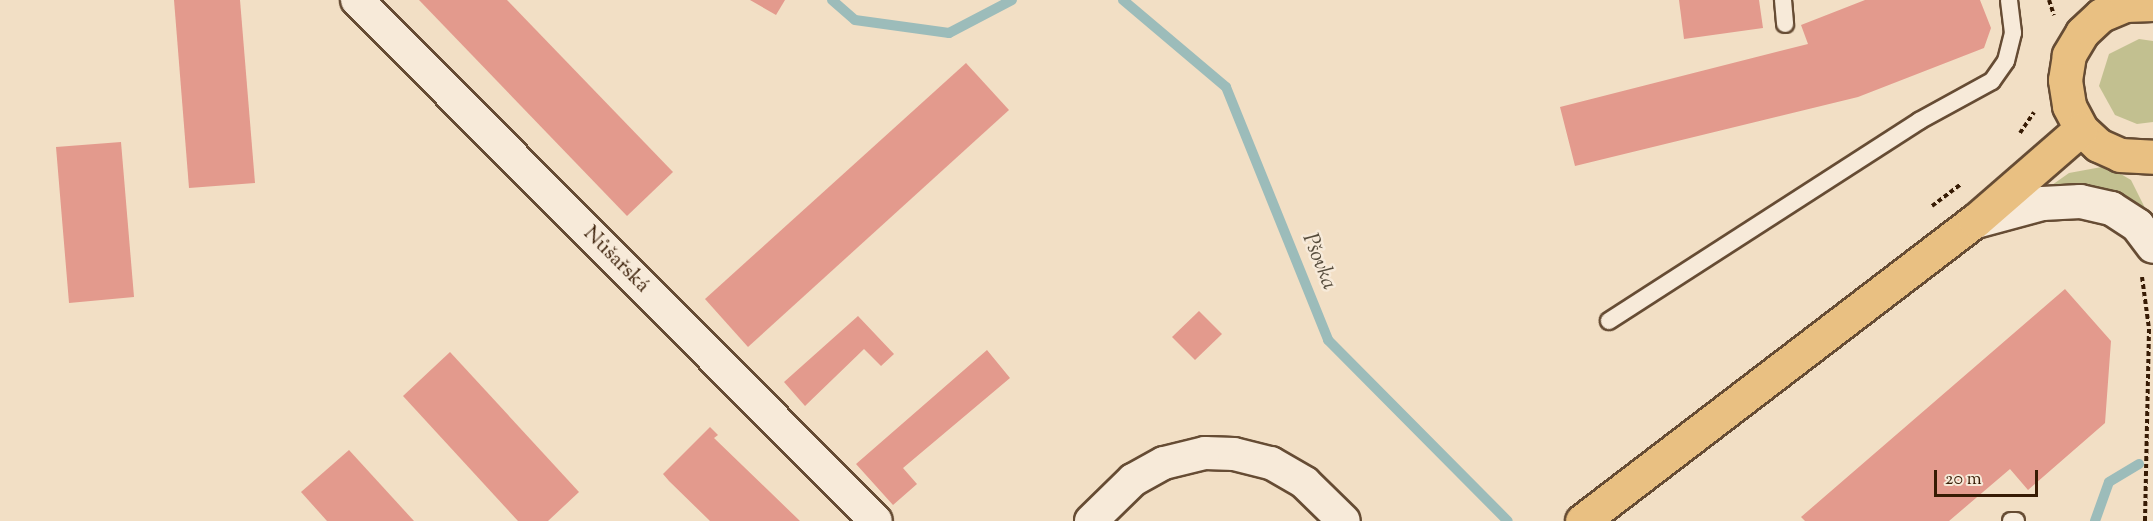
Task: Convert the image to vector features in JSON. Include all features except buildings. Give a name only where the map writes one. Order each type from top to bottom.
[{"type":"main road","points":[[2153,4],[2097,8],[2069,55],[2065,80],[2069,106],[2081,129],[2098,145],[2120,155],[2153,157]]},
{"type":"main road","points":[[1582,521],[1976,221],[2081,129]]},
{"type":"street","name":"Nůšařská","points":[[357,0],[876,521]]},
{"type":"street","points":[[1976,221],[2042,203],[2080,201],[2111,208],[2137,225],[2146,258]]},
{"type":"street","points":[[1091,521],[1133,480],[1164,463],[1205,453],[1234,454],[1271,463],[1305,483],[1338,518]]},
{"type":"lane","points":[[1783,0],[1785,24]]},
{"type":"lane","points":[[1609,321],[1918,121],[1992,81],[2006,61],[2013,33],[2008,0]]},
{"type":"lane","points":[[2011,521],[2016,521]]},
{"type":"path","points":[[2049,0],[2056,20]]},
{"type":"path","points":[[2013,140],[2036,103]]},
{"type":"path","points":[[1932,206],[1971,177]]},
{"type":"path","points":[[2145,521],[2149,329],[2146,258]]},
{"type":"shaded area","points":[[2139,39],[2153,41],[2153,122],[2137,124],[2115,115],[2099,86],[2109,54]]},
{"type":"shaded area","points":[[2107,166],[2131,180],[2147,212],[2088,187],[2052,185],[2069,173]]},
{"type":"waterway","points":[[832,0],[855,20],[949,33],[1012,0]]},
{"type":"waterway","name":"Pšovka","points":[[1123,0],[1226,87],[1328,340],[1508,521]]},
{"type":"waterway","name":"Pšovka","points":[[2095,521],[2109,482],[2139,464]]}]
